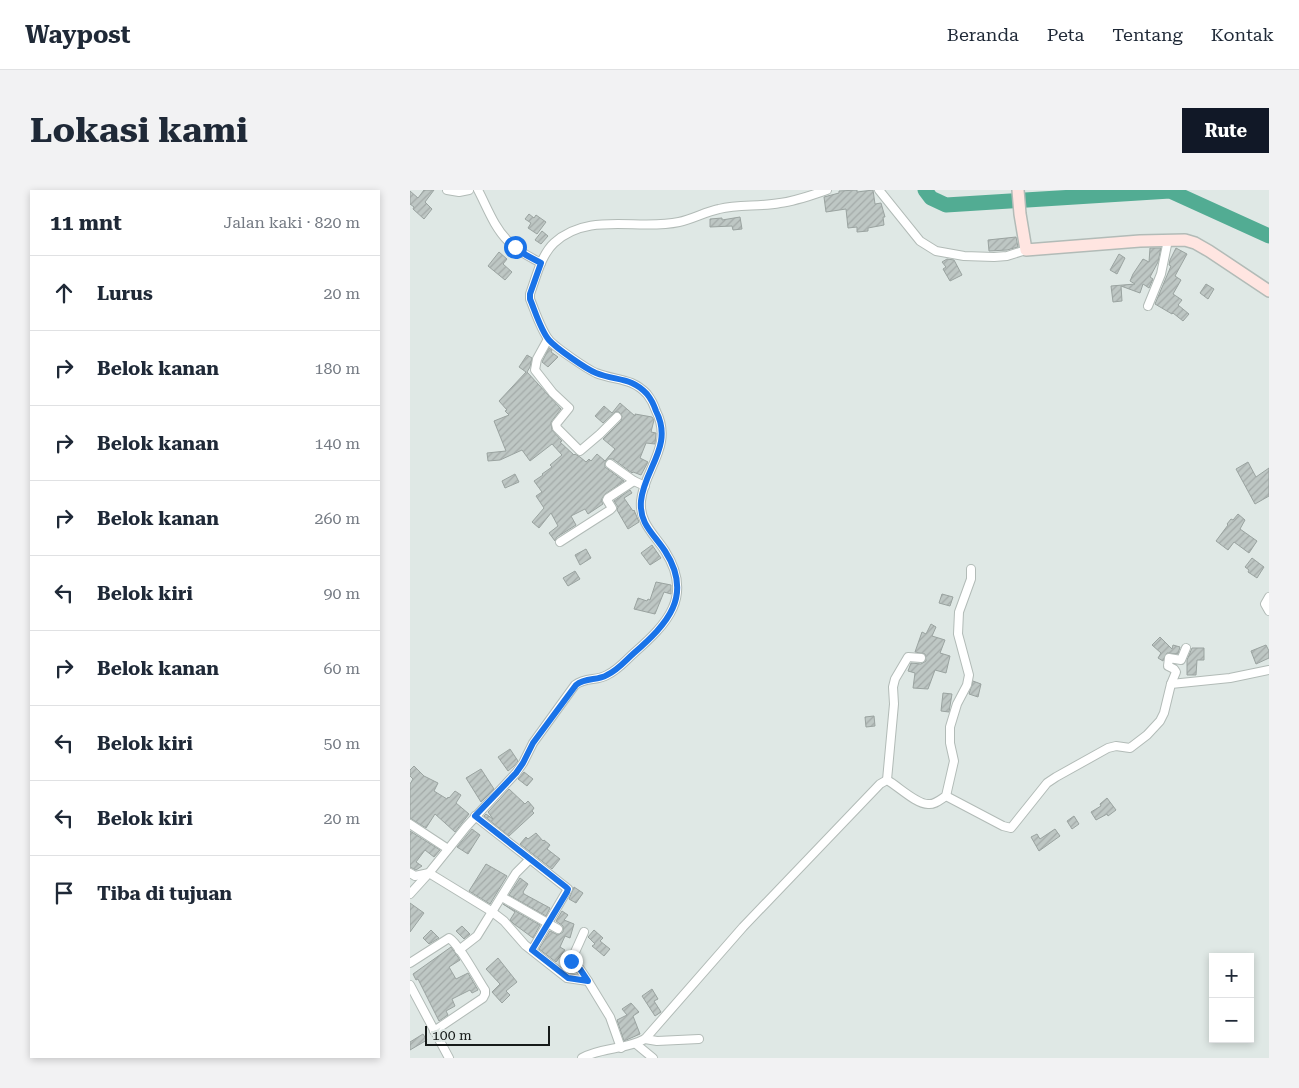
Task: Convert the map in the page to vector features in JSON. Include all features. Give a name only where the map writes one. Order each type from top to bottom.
[{"type":"street","points":[[447,190],[459,192],[469,190]]},
{"type":"street","points":[[478,190],[492,218],[508,241],[526,255],[541,263]]},
{"type":"street","points":[[410,894],[475,816],[516,773],[533,743],[576,685],[583,679],[606,676],[617,668],[654,636],[676,604],[678,593],[677,578],[668,556],[647,529],[641,508],[641,499],[645,486],[660,450],[662,437],[660,418],[649,396],[628,380],[596,372],[548,339],[530,299],[530,294],[541,263],[552,244],[578,229],[596,225],[657,225],[679,222],[718,209],[742,205],[779,203],[827,190]]},
{"type":"street","points":[[879,190],[920,241],[936,251],[964,256],[994,257],[1007,256],[1026,250],[1185,240],[1194,243],[1269,291]]},
{"type":"street","points":[[1018,190],[1026,250]]},
{"type":"street","points":[[1148,306],[1161,274],[1168,240]]},
{"type":"street","points":[[548,339],[537,359],[535,370],[553,393],[569,408],[556,424],[556,428],[580,451],[617,416]]},
{"type":"street","points":[[610,464],[634,481],[645,486]]},
{"type":"street","points":[[560,542],[588,526],[610,510],[612,508],[607,500],[608,498],[634,481]]},
{"type":"street","points":[[887,780],[919,801],[929,804],[946,796],[954,761],[950,743],[950,727],[957,704],[967,685],[969,675],[958,634],[959,612],[971,579],[972,569]]},
{"type":"street","points":[[1269,597],[1265,604],[1269,611]]},
{"type":"street","points":[[946,796],[1003,826],[1011,828],[1047,784],[1056,777],[1101,750],[1116,746],[1130,748],[1147,735],[1164,713],[1176,672],[1168,666],[1168,658],[1182,659],[1186,648]]},
{"type":"street","points":[[887,780],[895,679],[908,657],[920,658]]},
{"type":"street","points":[[1171,684],[1230,678],[1269,670]]},
{"type":"street","points":[[582,1058],[599,1050],[621,1048],[645,1040],[743,927],[862,802],[880,784],[887,780]]},
{"type":"street","points":[[475,816],[568,889],[532,950]]},
{"type":"street","points":[[410,824],[448,849]]},
{"type":"street","points":[[460,950],[476,936],[516,874],[530,859]]},
{"type":"street","points":[[410,873],[415,876],[429,873],[491,911],[504,921],[532,950],[568,978],[588,981]]},
{"type":"street","points":[[502,897],[558,929]]},
{"type":"street","points":[[584,932],[571,961],[580,969],[610,1017],[621,1048]]},
{"type":"street","points":[[410,962],[449,938],[460,950],[485,990],[483,998],[434,1031]]},
{"type":"street","points":[[410,985],[449,1058]]},
{"type":"street","points":[[645,1040],[699,1039]]},
{"type":"street","points":[[636,1044],[653,1058]]},
{"type":"building","points":[[424,190],[434,190],[425,202],[432,209],[424,219],[410,204],[410,191],[418,198]]},
{"type":"building","points":[[857,190],[857,192],[873,190],[875,204],[881,203],[885,217],[883,217],[884,225],[868,228],[868,231],[857,232],[857,227],[848,228],[846,209],[826,212],[824,197],[839,193],[839,191]]},
{"type":"building","points":[[529,214],[534,218],[536,215],[546,222],[537,234],[528,228],[531,223],[525,219]]},
{"type":"building","points":[[740,217],[742,229],[733,230],[732,226],[710,227],[710,219],[722,218],[722,220]]},
{"type":"building","points":[[542,231],[548,236],[541,244],[535,240]]},
{"type":"building","points":[[1016,237],[1018,247],[989,251],[988,240]]},
{"type":"building","points":[[1150,248],[1161,248],[1158,262],[1150,277],[1153,279],[1149,288],[1143,284],[1140,293],[1121,286],[1122,301],[1113,302],[1111,286],[1135,284],[1130,281],[1143,259],[1149,262]]},
{"type":"building","points":[[1176,248],[1187,254],[1175,276],[1181,280],[1173,294],[1182,300],[1178,305],[1189,314],[1183,321],[1173,313],[1155,304],[1171,266],[1169,265],[1170,260]]},
{"type":"building","points":[[499,252],[507,259],[503,264],[512,272],[505,280],[488,266]]},
{"type":"building","points":[[1119,254],[1125,258],[1117,274],[1110,270]]},
{"type":"building","points":[[947,259],[954,260],[962,275],[950,281],[943,269],[946,267],[942,262]]},
{"type":"building","points":[[1206,284],[1214,289],[1208,299],[1200,293]]},
{"type":"building","points":[[549,348],[558,357],[548,367],[542,362]]},
{"type":"building","points":[[527,355],[532,358],[527,372],[561,409],[551,422],[552,430],[562,441],[560,442],[574,455],[586,462],[589,459],[591,461],[597,454],[605,461],[615,449],[603,439],[621,421],[622,416],[619,412],[615,412],[603,423],[595,416],[604,406],[612,413],[620,403],[635,416],[635,414],[652,417],[654,420],[651,432],[656,433],[655,444],[646,443],[640,458],[648,462],[641,475],[632,473],[613,459],[607,459],[605,467],[624,481],[605,494],[601,500],[603,504],[588,514],[585,509],[571,516],[576,525],[557,537],[555,541],[549,533],[558,526],[551,513],[539,528],[532,522],[544,508],[536,496],[542,492],[534,481],[552,467],[550,465],[562,455],[552,444],[530,461],[522,450],[500,460],[488,461],[487,453],[506,451],[494,421],[509,415],[499,401],[526,372],[519,367]]},
{"type":"building","points":[[1248,462],[1256,477],[1269,468],[1269,496],[1255,504],[1236,469]]},
{"type":"building","points":[[515,474],[519,482],[505,488],[502,481]]},
{"type":"building","points":[[630,490],[632,493],[624,498],[634,510],[639,522],[628,529],[614,501]]},
{"type":"building","points":[[1238,514],[1245,520],[1240,529],[1257,541],[1249,553],[1234,542],[1228,550],[1216,541],[1231,519],[1233,520]]},
{"type":"building","points":[[652,545],[661,558],[650,565],[641,553]]},
{"type":"building","points":[[586,549],[591,558],[580,565],[575,555]]},
{"type":"building","points":[[1252,558],[1264,567],[1257,578],[1248,572],[1249,570],[1245,567]]},
{"type":"building","points":[[575,571],[580,579],[568,586],[563,578]]},
{"type":"building","points":[[656,582],[671,585],[671,594],[664,592],[655,614],[634,609],[638,598],[650,600]]},
{"type":"building","points":[[942,594],[953,597],[950,606],[939,603]]},
{"type":"building","points":[[931,624],[936,627],[932,636],[945,640],[940,653],[950,656],[946,673],[935,670],[928,689],[913,688],[915,673],[908,671],[911,663],[921,664],[926,661],[925,654],[915,652],[922,632],[926,634]]},
{"type":"building","points":[[1160,637],[1172,649],[1173,645],[1180,647],[1178,654],[1167,653],[1163,661],[1158,658],[1161,653],[1152,645]]},
{"type":"building","points":[[1266,645],[1269,651],[1269,658],[1256,664],[1251,651]]},
{"type":"building","points":[[1192,648],[1204,648],[1204,660],[1197,660],[1196,675],[1187,675],[1187,660]]},
{"type":"building","points":[[973,681],[981,684],[978,697],[969,694]]},
{"type":"building","points":[[943,693],[952,694],[949,712],[941,711]]},
{"type":"building","points":[[874,716],[875,726],[866,727],[865,717]]},
{"type":"building","points":[[510,749],[518,761],[508,771],[498,757]]},
{"type":"building","points":[[414,766],[424,776],[438,783],[434,791],[447,799],[455,791],[461,795],[456,803],[469,814],[455,832],[435,814],[426,828],[410,818],[410,784],[413,779],[410,776],[410,770]]},
{"type":"building","points":[[481,769],[494,789],[481,802],[466,778]]},
{"type":"building","points":[[524,772],[533,779],[527,786],[518,779]]},
{"type":"building","points":[[509,789],[525,804],[528,801],[534,808],[532,811],[534,813],[509,836],[484,816],[486,814],[493,819],[488,812]]},
{"type":"building","points":[[1107,798],[1116,810],[1108,816],[1107,814],[1096,820],[1091,812],[1101,806],[1100,804]]},
{"type":"building","points":[[1074,816],[1079,824],[1072,829],[1067,821]]},
{"type":"building","points":[[472,829],[480,835],[468,854],[457,847]]},
{"type":"building","points":[[1055,829],[1060,836],[1039,851],[1031,837],[1037,834],[1040,839]]},
{"type":"building","points":[[410,831],[440,850],[434,857],[425,850],[416,862],[422,866],[416,870],[410,867]]},
{"type":"building","points":[[536,833],[543,841],[550,845],[547,849],[560,859],[552,869],[520,844],[526,837],[528,839]]},
{"type":"building","points":[[486,864],[507,876],[490,904],[469,891]]},
{"type":"building","points":[[520,878],[528,884],[523,892],[524,894],[550,908],[546,916],[509,895]]},
{"type":"building","points":[[574,887],[583,893],[576,903],[569,899]]},
{"type":"building","points":[[410,903],[424,913],[410,932]]},
{"type":"building","points":[[503,904],[540,925],[533,938],[510,920],[515,912]]},
{"type":"building","points":[[562,911],[568,915],[564,920],[574,924],[570,938],[565,936],[560,947],[565,950],[556,962],[539,949],[550,931],[558,935],[563,932],[563,926],[556,921]]},
{"type":"building","points":[[462,926],[470,934],[464,939],[456,931]]},
{"type":"building","points":[[431,930],[439,938],[429,944],[423,938]]},
{"type":"building","points":[[594,930],[603,938],[600,941],[610,949],[604,956],[592,946],[595,944],[588,937]]},
{"type":"building","points":[[451,947],[460,960],[449,967],[456,979],[468,973],[478,990],[472,993],[470,990],[452,999],[455,1006],[446,1011],[448,1015],[439,1021],[418,979],[416,980],[413,974]]},
{"type":"building","points":[[498,958],[517,982],[506,991],[510,995],[502,1003],[492,992],[500,984],[486,969]]},
{"type":"building","points":[[652,989],[658,999],[654,1001],[661,1012],[655,1016],[642,996]]},
{"type":"building","points":[[631,1003],[639,1012],[633,1016],[640,1034],[624,1041],[617,1020],[627,1015],[622,1009]]},
{"type":"building","points":[[423,1034],[427,1040],[410,1050],[410,1042]]},
{"type":"waterway","points":[[925,190],[931,198],[946,205],[1170,191],[1269,236]]},
{"type":"route","points":[[515,247],[541,263],[530,299],[548,339],[596,372],[628,380],[637,385],[649,396],[660,418],[662,437],[660,450],[645,486],[641,499],[641,508],[647,529],[664,548],[677,578],[678,593],[676,604],[654,636],[606,676],[583,679],[576,685],[540,732],[516,773],[475,816],[568,889],[532,950],[568,978],[588,981],[580,969],[571,961]]}]
